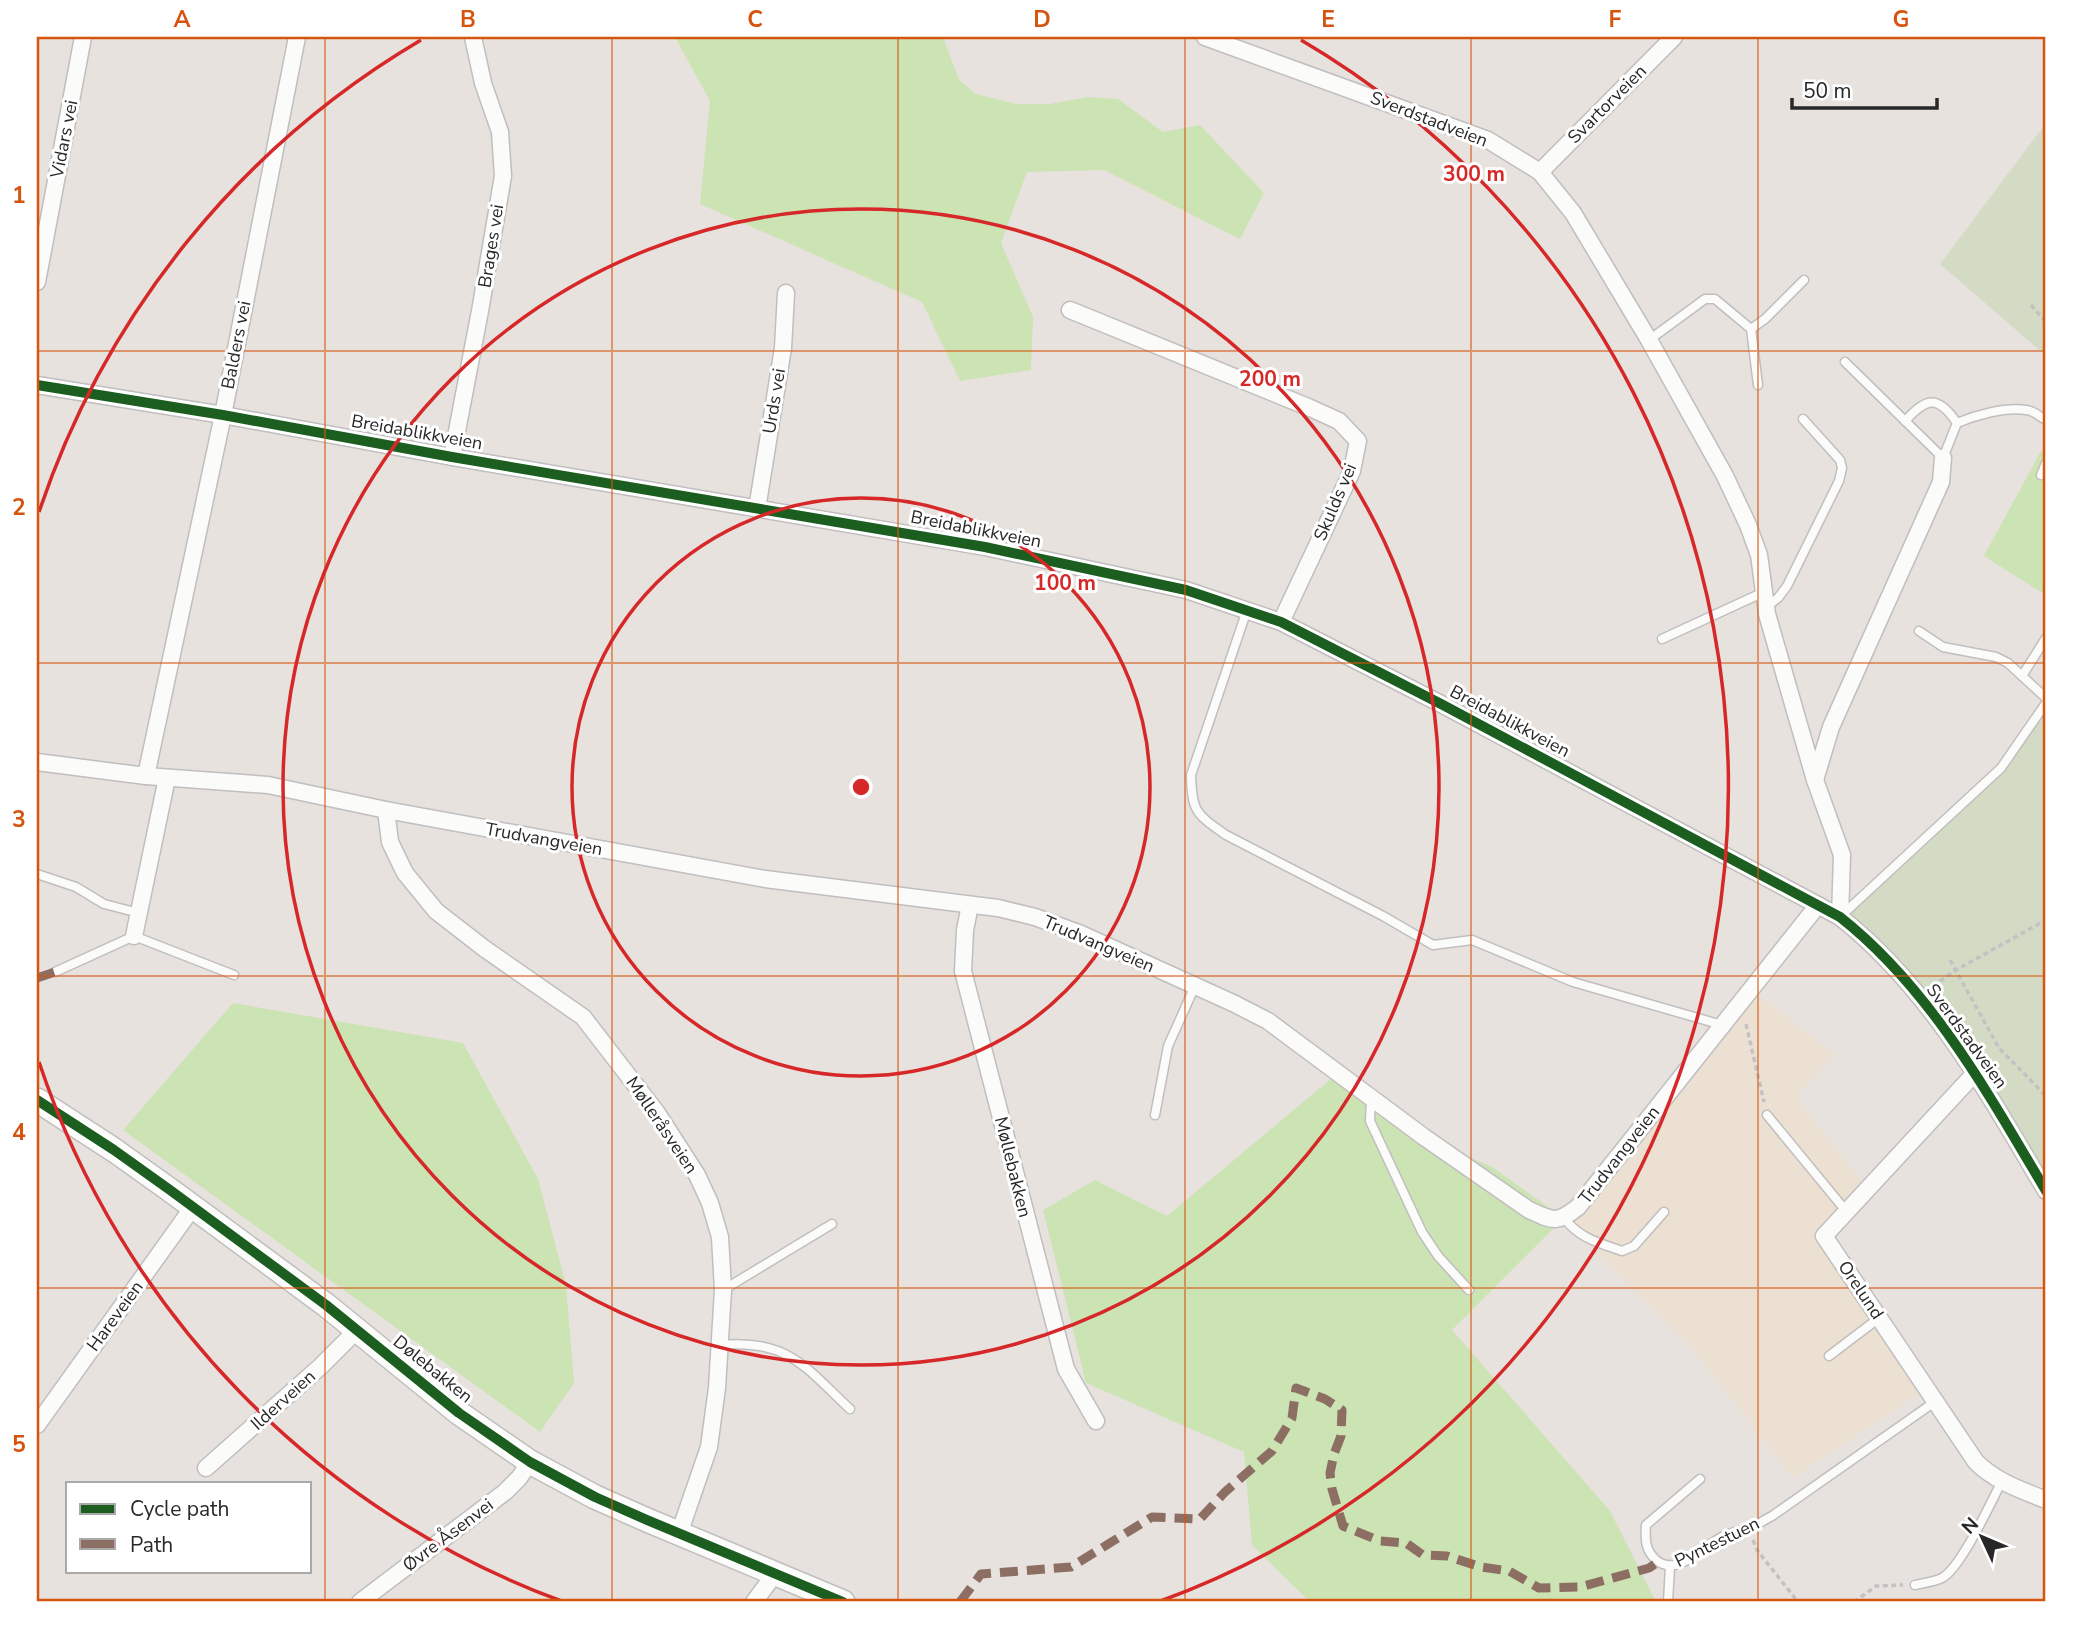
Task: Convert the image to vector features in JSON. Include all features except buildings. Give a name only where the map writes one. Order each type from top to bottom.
[{"type":"main road","name":"Dølebakken","points":[[37,1100],[114,1150],[193,1207],[357,1330],[459,1413],[530,1462],[595,1497],[843,1602]]},
{"type":"street","name":"Vidars vei","points":[[37,282],[82,37]]},
{"type":"street","name":"Balders vei","points":[[146,776],[223,415],[297,37]]},
{"type":"street","name":"Brages vei","points":[[452,457],[503,176],[500,132],[483,83],[473,37]]},
{"type":"street","name":"Sverdstadveien","points":[[1205,37],[1488,139],[1540,172],[1573,213],[1649,340],[1725,476],[1748,525],[1759,555],[1765,600],[1815,780],[1842,855],[1840,917],[1867,938],[1895,967],[1976,1072],[2046,1191]]},
{"type":"street","name":"Svartorveien","points":[[1540,172],[1674,37]]},
{"type":"street","name":"Urds vei","points":[[757,509],[782,348],[786,293]]},
{"type":"street","name":"Skulds vei","points":[[1070,310],[1339,421],[1358,441],[1352,471],[1281,622]]},
{"type":"street","name":"Breidablikkveien","points":[[37,385],[985,547],[1186,590],[1281,622],[1443,705],[1840,917]]},
{"type":"street","points":[[1815,780],[1832,727],[1941,482],[1943,458]]},
{"type":"street","name":"Trudvangveien","points":[[37,762],[146,776],[268,785],[386,810],[765,879],[998,908],[1035,917],[1081,934],[1268,1021],[1424,1137],[1529,1210],[1547,1218],[1564,1219],[1578,1207],[1818,905]]},
{"type":"street","points":[[134,936],[167,778]]},
{"type":"street","name":"Mølleråsveien","points":[[386,810],[390,842],[405,873],[436,911],[485,949],[583,1017],[656,1114],[697,1175],[710,1203],[720,1237],[723,1290],[717,1388],[709,1447],[679,1534]]},
{"type":"street","name":"Møllebakken","points":[[970,905],[965,930],[963,971],[1066,1369],[1096,1422]]},
{"type":"street","name":"Orelund","points":[[1976,1072],[1824,1236],[1976,1462],[1986,1472],[2002,1481],[2046,1500]]},
{"type":"street","name":"Hareveien","points":[[37,1425],[193,1207]]},
{"type":"street","name":"Ilderveien","points":[[206,1468],[321,1366],[357,1330]]},
{"type":"street","name":"Øvre Åsenvei","points":[[360,1602],[505,1492],[530,1462]]},
{"type":"street","points":[[754,1602],[774,1575]]},
{"type":"lane","points":[[1751,329],[1765,319],[1804,280]]},
{"type":"lane","points":[[1649,340],[1705,299],[1715,299],[1751,329],[1758,386]]},
{"type":"lane","points":[[1845,362],[1943,458],[1957,423],[1971,417],[2010,410],[2029,410],[2046,421]]},
{"type":"lane","points":[[1905,421],[1923,404],[1932,402],[1949,411],[1957,423]]},
{"type":"lane","points":[[1662,639],[1765,600],[1778,598],[1787,586],[1839,481],[1842,468],[1840,460],[1803,419]]},
{"type":"lane","points":[[2040,475],[2046,463]]},
{"type":"lane","points":[[1247,609],[1191,775],[1192,802],[1203,819],[1226,835],[1383,916],[1433,946],[1472,940],[1573,982],[1722,1025]]},
{"type":"lane","points":[[1840,917],[2001,768],[2046,700],[2008,663],[1996,657],[1943,647],[1919,631]]},
{"type":"lane","points":[[2022,676],[2046,638]]},
{"type":"lane","points":[[37,874],[76,887],[104,904],[139,913]]},
{"type":"lane","points":[[55,972],[134,936],[234,975]]},
{"type":"lane","points":[[1155,1115],[1168,1046],[1195,986]]},
{"type":"lane","points":[[1371,1096],[1370,1121],[1412,1213],[1438,1256],[1469,1290]]},
{"type":"lane","points":[[1767,1115],[1846,1211]]},
{"type":"lane","points":[[1564,1219],[1585,1238],[1622,1251],[1634,1246],[1664,1212]]},
{"type":"lane","points":[[723,1290],[832,1224]]},
{"type":"lane","points":[[1829,1356],[1880,1318]]},
{"type":"lane","points":[[720,1345],[742,1343],[779,1350],[798,1361],[850,1409]]},
{"type":"lane","name":"Pyntestuen","points":[[1700,1479],[1646,1525],[1648,1551],[1658,1562],[1671,1566],[1689,1560],[1723,1536],[1749,1528],[1772,1516],[1936,1401]]},
{"type":"lane","points":[[1915,1585],[1943,1577],[1952,1568],[1966,1548],[2002,1481]]},
{"type":"lane","points":[[1668,1602],[1671,1566]]},
{"type":"path","points":[[2031,305],[2046,322]]},
{"type":"path","points":[[1918,997],[1956,970],[2046,920]]},
{"type":"path","points":[[1950,960],[1999,1048],[2046,1096]]},
{"type":"path","points":[[1735,1009],[1745,1020],[1767,1115]]},
{"type":"path","points":[[1749,1528],[1757,1550],[1798,1602]]},
{"type":"path","points":[[1854,1602],[1876,1586],[1915,1585]]},
{"type":"shaded area","points":[[1751,989],[1834,1054],[1796,1097],[1868,1190],[1824,1236],[1927,1388],[1793,1478],[1693,1350],[1564,1219]]},
{"type":"green space","points":[[675,37],[943,37],[959,80],[976,94],[1016,104],[1050,104],[1087,97],[1118,99],[1163,132],[1200,125],[1264,193],[1240,239],[1104,170],[1027,172],[1001,243],[1033,317],[1031,370],[960,381],[922,302],[700,204],[710,101]]},
{"type":"green space","points":[[2046,123],[2046,356],[1940,264]]},
{"type":"green space","points":[[2041,451],[2046,453],[2046,595],[1984,556]]},
{"type":"green space","points":[[2046,701],[2046,1191],[1895,967],[1840,917],[2001,768]]},
{"type":"green space","points":[[233,1003],[463,1043],[538,1179],[566,1285],[574,1383],[540,1432],[123,1130]]},
{"type":"green space","points":[[1338,1073],[1424,1137],[1492,1167],[1564,1218],[1452,1330],[1610,1511],[1656,1602],[1310,1602],[1252,1545],[1244,1452],[1086,1383],[1043,1210],[1095,1180],[1167,1216]]},
{"type":"marked path","points":[[37,978],[55,972]]},
{"type":"marked path","points":[[960,1602],[981,1574],[1071,1567],[1152,1517],[1200,1519],[1225,1492],[1272,1451],[1292,1418],[1296,1388],[1325,1399],[1342,1410],[1341,1436],[1330,1473],[1343,1526],[1380,1541],[1406,1543],[1423,1555],[1447,1556],[1481,1567],[1509,1571],[1539,1588],[1580,1587],[1649,1568],[1658,1562]]},
{"type":"cycle path","points":[[37,385],[985,547],[1186,590],[1281,622],[1443,705],[1840,917],[1902,976],[1929,1009],[1979,1080],[2046,1191]]},
{"type":"cycle path","points":[[37,1100],[170,1190],[326,1305],[459,1413],[530,1462],[595,1497],[843,1602]]}]
